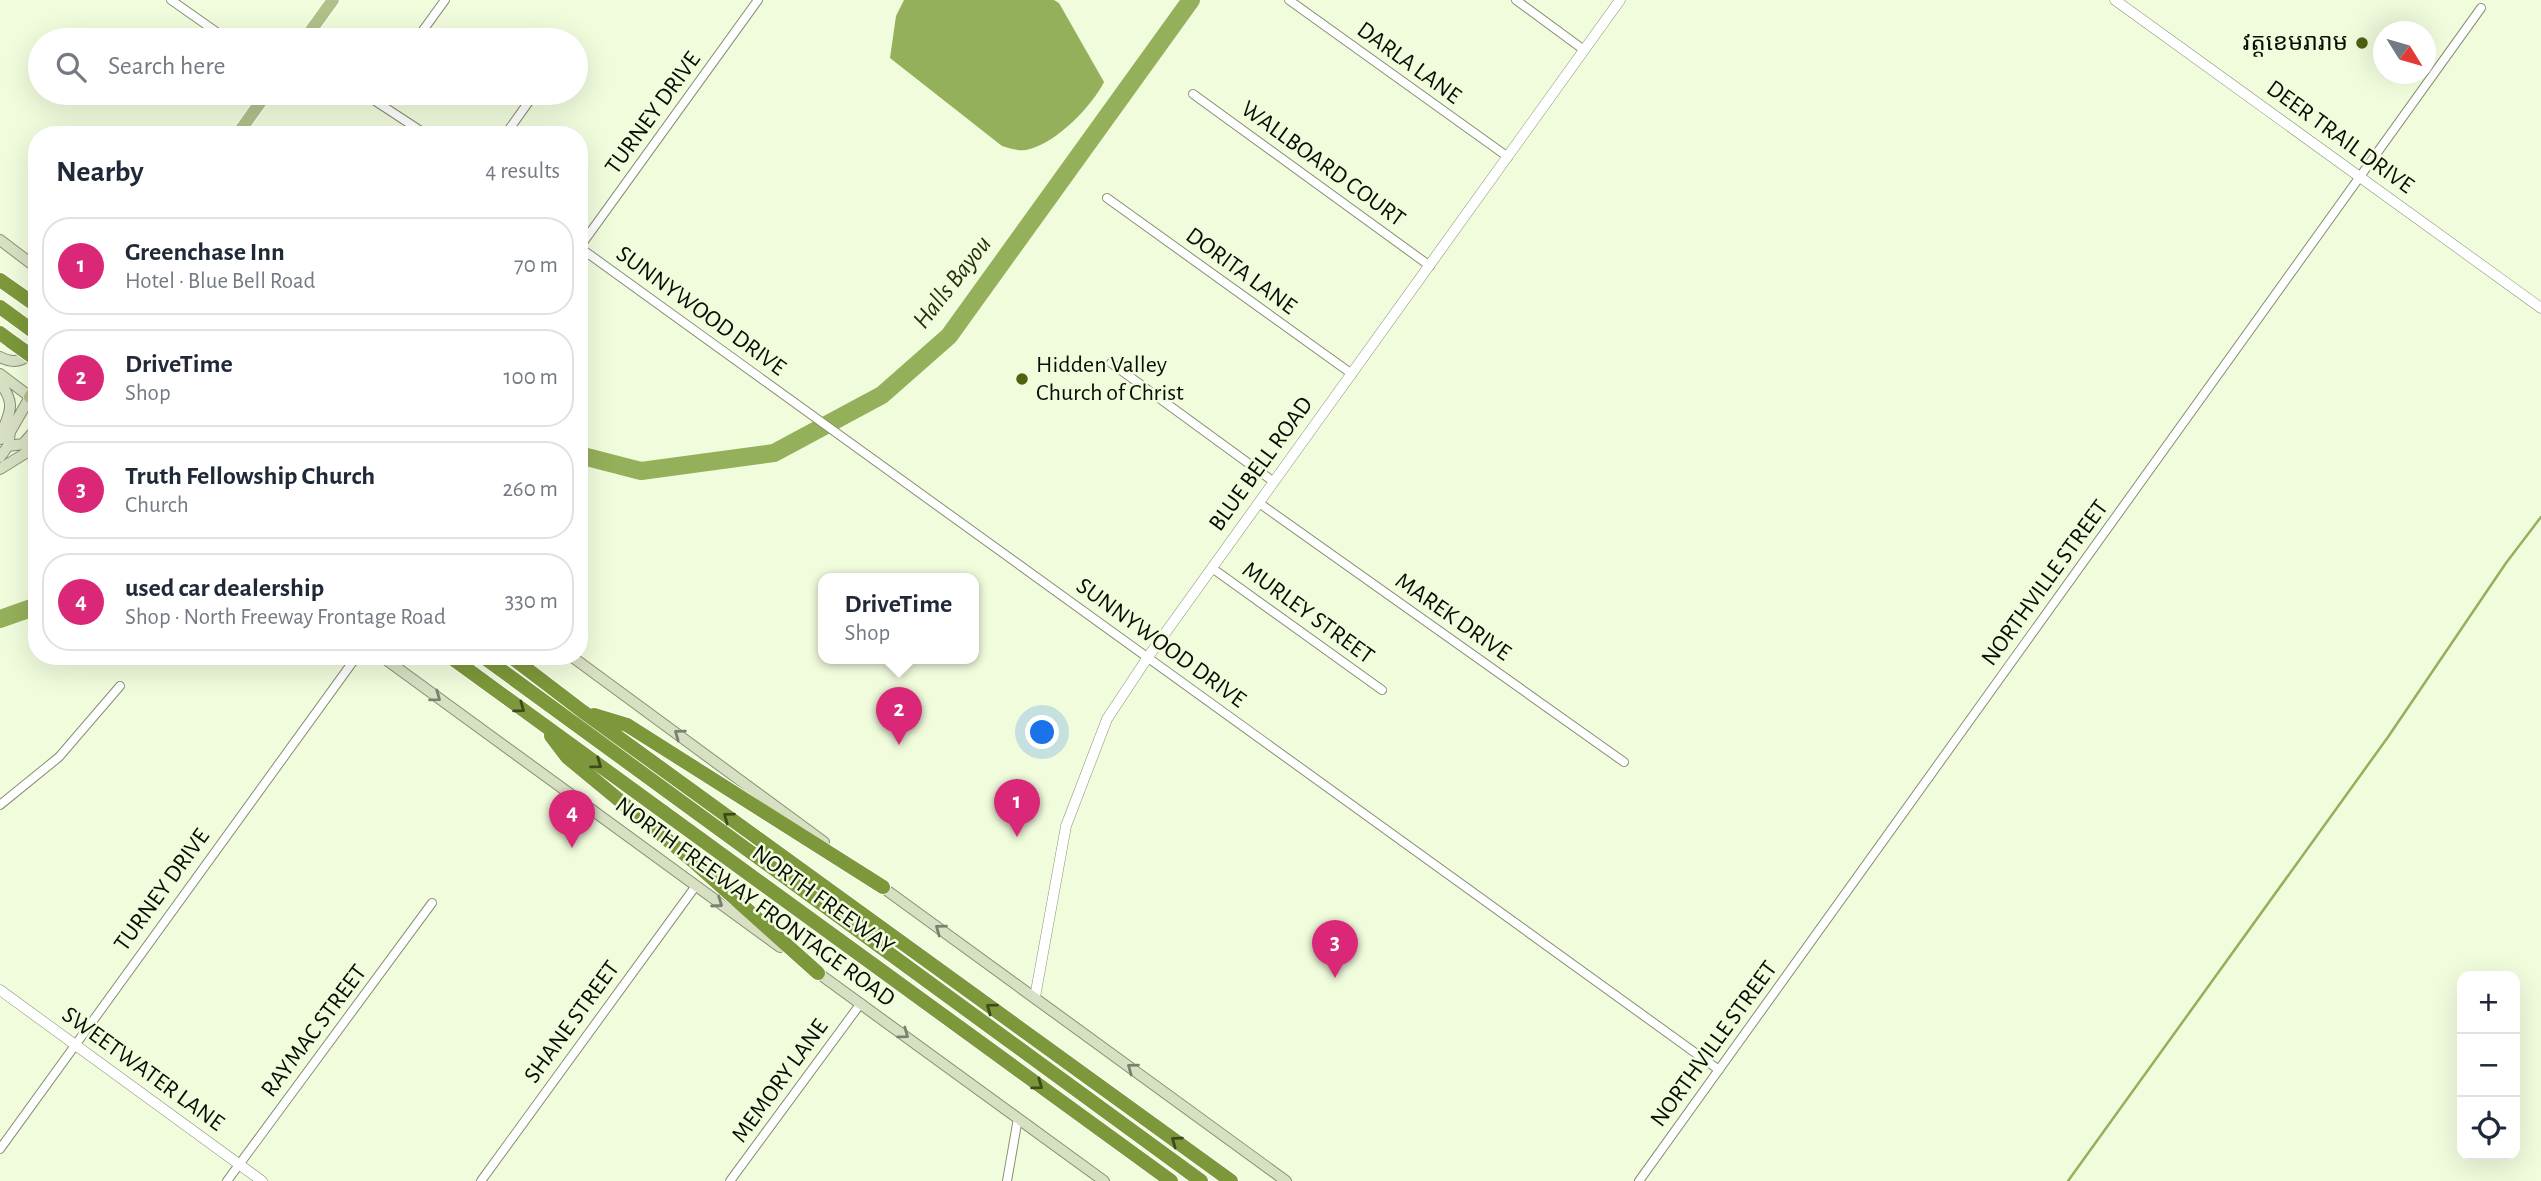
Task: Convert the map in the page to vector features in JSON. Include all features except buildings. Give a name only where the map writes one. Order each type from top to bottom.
[{"type":"highway","points":[[0,279],[28,299]]},
{"type":"highway","points":[[0,307],[28,328]]},
{"type":"highway","points":[[6,337],[28,353]]},
{"type":"highway","name":"NORTH FREEWAY","points":[[461,665],[1171,1181]]},
{"type":"highway","name":"NORTH FREEWAY","points":[[494,665],[1201,1181]]},
{"type":"highway","name":"NORTH FREEWAY","points":[[522,665],[1231,1181]]},
{"type":"highway","points":[[582,711],[626,725],[883,887]]},
{"type":"highway","points":[[541,724],[567,757],[693,861],[818,973]]},
{"type":"main road","points":[[312,28],[332,0]]},
{"type":"main road","points":[[243,126],[258,105]]},
{"type":"main road","points":[[0,240],[28,261]]},
{"type":"main road","points":[[0,357],[7,361],[19,361],[28,357]]},
{"type":"main road","points":[[0,374],[28,392]]},
{"type":"main road","points":[[0,382],[11,400],[0,457]]},
{"type":"main road","points":[[4,443],[28,406]]},
{"type":"main road","points":[[4,443],[23,444],[28,438]]},
{"type":"main road","points":[[0,469],[28,452]]},
{"type":"main road","name":"NORTH FREEWAY FRONTAGE ROAD","points":[[393,665],[695,887],[861,1003],[1104,1181]]},
{"type":"main road","points":[[583,665],[1286,1181]]},
{"type":"street","points":[[171,0],[211,28]]},
{"type":"street","points":[[425,28],[445,0]]},
{"type":"street","name":"TURNEY DRIVE","points":[[588,236],[758,0]]},
{"type":"street","name":"DARLA LANE","points":[[1289,0],[1508,157]]},
{"type":"street","points":[[1516,0],[1584,50]]},
{"type":"street","name":"BLUE BELL ROAD","points":[[1035,997],[1066,826],[1107,719],[1148,657],[1620,0]]},
{"type":"street","name":"DEER TRAIL DRIVE","points":[[2115,0],[2541,308]]},
{"type":"street","name":"NORTHVILLE STREET","points":[[1639,1181],[2481,8]]},
{"type":"street","name":"WALLBOARD COURT","points":[[1193,94],[1430,266]]},
{"type":"street","points":[[389,105],[416,126]]},
{"type":"street","points":[[512,126],[527,105]]},
{"type":"street","name":"DORITA LANE","points":[[1107,198],[1352,374]]},
{"type":"street","name":"SUNNYWOOD DRIVE","points":[[588,254],[1719,1070]]},
{"type":"street","points":[[1111,363],[1274,482]]},
{"type":"street","name":"MAREK DRIVE","points":[[1259,503],[1624,762]]},
{"type":"street","name":"MURLEY STREET","points":[[1212,568],[1382,690]]},
{"type":"street","name":"TURNEY DRIVE","points":[[0,1149],[350,665]]},
{"type":"street","points":[[0,805],[59,757],[120,686]]},
{"type":"street","name":"SHANE STREET","points":[[481,1181],[695,887]]},
{"type":"street","name":"RAYMAC STREET","points":[[226,1181],[432,903]]},
{"type":"street","name":"SWEETWATER LANE","points":[[0,990],[262,1181]]},
{"type":"street","name":"MEMORY LANE","points":[[730,1181],[861,1003]]},
{"type":"street","points":[[1007,1181],[1018,1118]]},
{"type":"shaded area","points":[[904,0],[1054,0],[1059,3],[1104,82],[1073,122],[1051,139],[1027,150],[1002,146],[890,58],[896,16]]},
{"type":"waterway","name":"Halls Bayou","points":[[588,457],[641,471],[774,453],[882,395],[949,336],[1191,0]]},
{"type":"waterway","points":[[2068,1181],[2388,737],[2506,563],[2541,517]]},
{"type":"waterway","name":"Halls Bayou","points":[[0,619],[28,609]]},
{"type":"place","name":"វត្តខេមរារាម","points":[[2362,43]]},
{"type":"place","name":"Hidden Valley Church of Christ","points":[[1022,379]]},
{"type":"place","name":"DriveTime","points":[[899,745]]},
{"type":"place","name":"Greenchase Inn","points":[[1017,837]]},
{"type":"place","name":"used car dealership","points":[[572,848]]},
{"type":"place","name":"Truth Fellowship Church","points":[[1335,978]]}]
